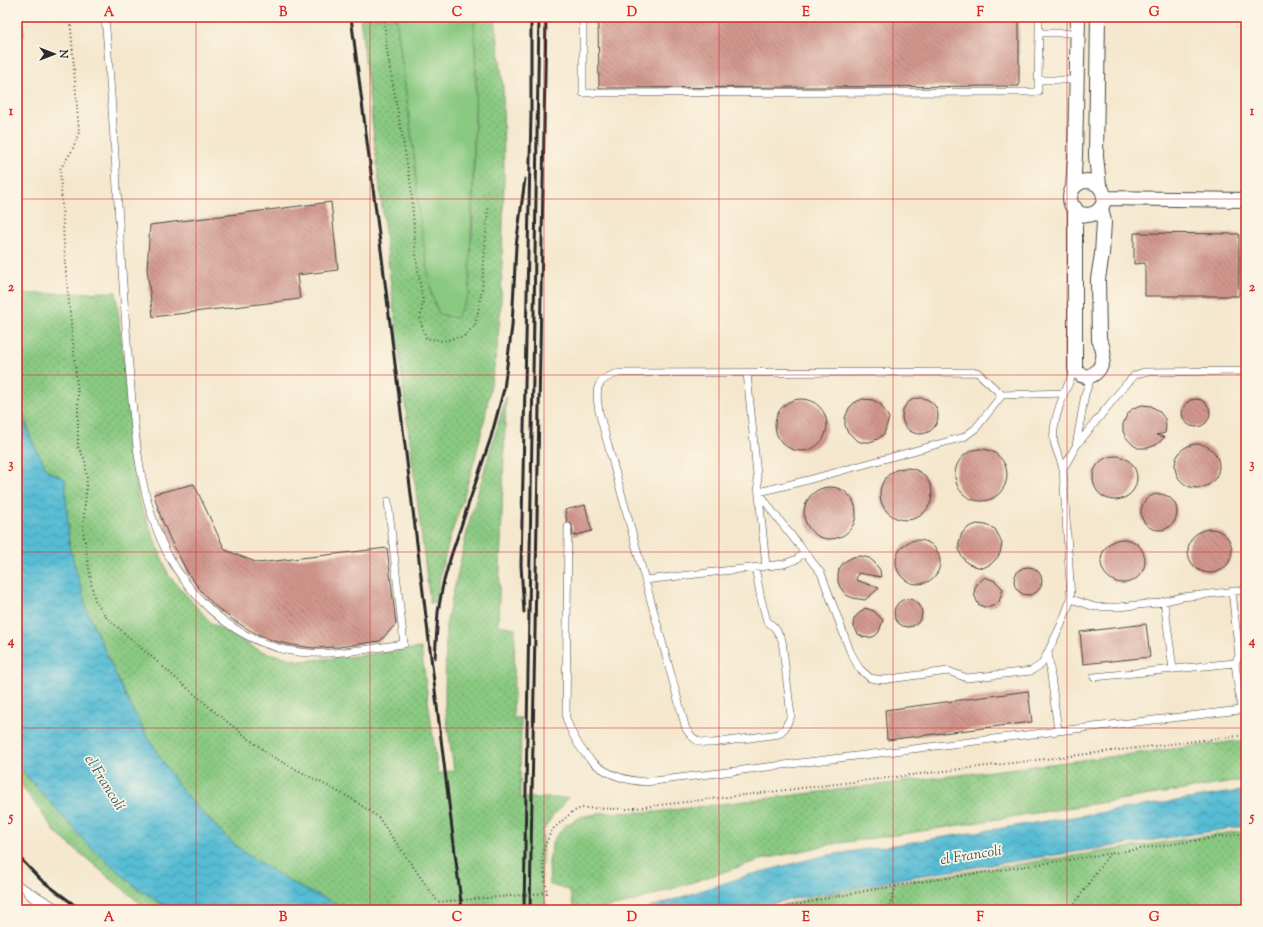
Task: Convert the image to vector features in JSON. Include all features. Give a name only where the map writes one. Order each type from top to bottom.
[{"type":"street","points":[[1078,17],[1073,190],[1071,199],[1074,208],[1075,369],[1078,374],[1086,376],[1092,375],[1098,371],[1104,356],[1103,346],[1099,340],[1098,294],[1098,279],[1102,254],[1104,222],[1096,156],[1098,17]]},
{"type":"street","points":[[1073,190],[1078,184],[1085,181],[1092,182],[1101,197],[1096,212],[1088,215],[1079,212],[1074,208]]},
{"type":"street","points":[[1101,197],[1246,200]]},
{"type":"lane","points":[[105,17],[126,332],[138,454],[147,499],[154,524],[165,549],[180,576],[198,598],[218,618],[257,640],[280,648],[303,653],[324,654],[404,644],[388,501]]},
{"type":"lane","points":[[583,17],[583,92],[1038,92],[1040,17]]},
{"type":"lane","points":[[1039,33],[1078,34]]},
{"type":"lane","points":[[1038,80],[1077,80]]},
{"type":"lane","points":[[759,492],[772,511],[821,573],[850,651],[859,668],[870,678],[882,680],[948,671],[967,678],[1031,671],[1042,664],[1061,625],[1070,598],[1063,468],[1054,441],[1055,424],[1061,399],[1075,369]]},
{"type":"lane","points":[[1063,468],[1076,446],[1135,375],[1144,372],[1246,371]]},
{"type":"lane","points":[[755,568],[760,599],[767,621],[775,628],[782,640],[790,716],[785,728],[779,734],[713,743],[702,743],[692,738],[686,729],[599,412],[596,393],[600,383],[608,376],[619,373],[978,372],[1002,395],[1064,393]]},
{"type":"lane","points":[[747,373],[766,566]]},
{"type":"lane","points":[[1076,446],[1085,394],[1092,375]]},
{"type":"lane","points":[[759,492],[964,437],[976,428],[1002,395]]},
{"type":"lane","points":[[568,527],[566,718],[584,754],[596,765],[632,781],[646,782],[1241,710],[1235,663]]},
{"type":"lane","points":[[645,580],[784,564],[797,559],[804,552]]},
{"type":"lane","points":[[1070,598],[1095,607],[1119,607],[1157,603],[1182,597],[1246,590]]},
{"type":"lane","points":[[1094,677],[1235,663],[1242,655],[1232,591]]},
{"type":"lane","points":[[1164,601],[1173,669]]},
{"type":"lane","points":[[1048,651],[1058,731]]},
{"type":"lane","points":[[46,910],[17,884],[61,910]]},
{"type":"path","points":[[70,17],[80,132],[72,151],[60,169],[65,262],[78,396],[78,447],[85,460],[87,479],[84,529],[95,600],[106,617],[216,713],[271,756],[352,799],[378,816],[438,902],[547,893],[542,857],[545,845],[552,830],[572,812],[582,808],[627,809],[1246,735]]},
{"type":"path","points":[[384,17],[387,51],[411,186],[416,258],[423,302],[420,320],[426,338],[442,341],[464,336],[475,325],[482,288],[488,207]]},
{"type":"path","points":[[773,910],[896,886],[1246,833]]},
{"type":"path","points":[[1070,910],[1110,853]]},
{"type":"path","points":[[888,910],[896,886]]},
{"type":"path","points":[[1207,910],[1246,906]]},
{"type":"green space","points":[[360,17],[396,17],[414,154],[419,212],[432,296],[439,314],[472,238],[476,83],[474,17],[495,17],[503,88],[504,178],[501,303],[497,350],[485,417],[476,455],[450,537],[441,572],[436,602],[430,603],[399,354]]},
{"type":"green space","points":[[396,17],[474,17],[476,83],[469,295],[456,318],[439,314],[432,296],[419,212],[414,154]]},
{"type":"green space","points":[[116,292],[138,498],[169,576],[212,624],[260,651],[300,661],[421,648],[438,774],[454,770],[445,708],[446,625],[470,519],[506,397],[498,625],[515,628],[513,718],[521,718],[520,798],[568,798],[561,808],[553,815],[543,831],[541,886],[548,910],[354,910],[345,907],[301,888],[249,856],[228,839],[195,805],[174,779],[144,731],[125,695],[88,613],[69,545],[65,479],[48,471],[32,442],[18,398],[17,294]]},
{"type":"green space","points":[[1246,740],[1246,780],[833,844],[760,860],[632,902],[600,909],[575,910],[569,890],[550,885],[549,862],[553,840],[566,825],[581,817],[602,813],[656,812]]},
{"type":"green space","points":[[17,762],[25,774],[88,845],[136,887],[170,910],[148,910],[56,833],[17,779]]},
{"type":"green space","points":[[1246,830],[1246,910],[762,910],[829,894],[880,885]]},
{"type":"water","points":[[17,17],[23,17],[24,36],[17,38]]},
{"type":"water","name":"el Francolí","points":[[17,374],[18,398],[32,442],[48,471],[65,479],[69,545],[88,613],[125,695],[144,731],[174,779],[195,805],[228,839],[249,856],[301,888],[354,910],[170,910],[136,887],[88,845],[25,774],[17,762]]},
{"type":"water","name":"el Francolí","points":[[1246,790],[1246,826],[911,877],[783,901],[753,910],[642,910],[749,875],[823,856]]},
{"type":"building","points":[[598,17],[1019,17],[1019,86],[599,88]]},
{"type":"building","points":[[331,202],[338,270],[297,275],[300,299],[153,317],[147,269],[150,225]]},
{"type":"building","points":[[1134,233],[1239,234],[1239,296],[1145,296],[1145,263],[1134,264]]},
{"type":"building","points":[[920,398],[930,401],[935,406],[938,416],[935,426],[930,431],[920,434],[910,431],[905,426],[902,416],[905,406],[910,401]]},
{"type":"building","points":[[796,399],[806,399],[820,406],[827,420],[827,430],[820,444],[806,451],[796,451],[786,447],[779,440],[775,430],[775,420],[779,410],[786,403]]},
{"type":"building","points":[[863,399],[873,400],[881,405],[889,418],[884,434],[878,439],[870,442],[860,442],[854,438],[847,431],[845,425],[845,418],[849,408],[855,402]]},
{"type":"building","points":[[1196,399],[1206,403],[1210,413],[1206,423],[1196,427],[1186,423],[1182,413],[1186,403]]},
{"type":"building","points":[[1142,405],[1151,406],[1159,411],[1165,419],[1166,425],[1165,433],[1156,435],[1165,437],[1156,445],[1148,448],[1138,448],[1133,445],[1125,436],[1123,431],[1123,424],[1127,415],[1133,408]]},
{"type":"building","points":[[1197,444],[1209,448],[1215,454],[1219,466],[1215,478],[1209,484],[1197,488],[1185,484],[1179,478],[1175,466],[1179,454],[1185,448]]},
{"type":"building","points":[[976,449],[986,449],[1000,456],[1007,470],[1007,480],[1000,494],[986,501],[976,501],[966,497],[959,490],[955,480],[955,470],[959,460],[966,453]]},
{"type":"building","points":[[1115,456],[1127,460],[1133,466],[1137,478],[1133,490],[1127,496],[1115,500],[1103,496],[1097,490],[1093,478],[1097,466],[1103,460]]},
{"type":"building","points":[[901,468],[911,468],[925,475],[932,489],[932,499],[925,513],[911,520],[901,520],[891,516],[884,509],[880,499],[880,489],[884,479],[891,472]]},
{"type":"building","points":[[194,484],[225,550],[258,563],[387,548],[396,624],[380,641],[339,647],[313,648],[274,641],[253,632],[233,620],[215,606],[189,575],[170,539],[160,515],[154,494]]},
{"type":"building","points":[[825,487],[835,487],[849,494],[856,508],[856,518],[849,532],[835,539],[825,539],[815,535],[808,528],[804,518],[804,508],[808,498],[815,491]]},
{"type":"building","points":[[1159,494],[1169,497],[1174,502],[1177,512],[1174,522],[1169,527],[1159,530],[1149,527],[1144,522],[1141,512],[1144,502],[1149,497]]},
{"type":"building","points":[[585,505],[592,531],[573,536],[572,525],[567,522],[565,510]]},
{"type":"building","points":[[977,524],[986,525],[995,529],[1002,544],[997,558],[991,564],[983,568],[967,563],[961,555],[959,549],[959,542],[962,533],[969,527]]},
{"type":"building","points":[[1210,529],[1222,533],[1228,539],[1232,551],[1228,563],[1222,569],[1210,573],[1198,569],[1192,563],[1188,551],[1192,539],[1198,533]]},
{"type":"building","points":[[1123,539],[1135,543],[1141,549],[1145,561],[1141,573],[1135,579],[1123,583],[1111,579],[1105,573],[1101,561],[1105,549],[1111,543]]},
{"type":"building","points":[[918,540],[930,544],[936,550],[940,562],[936,574],[930,580],[918,584],[906,580],[900,574],[896,562],[900,550],[906,544]]},
{"type":"building","points":[[861,556],[869,558],[874,562],[880,570],[881,577],[858,573],[856,580],[879,588],[865,600],[846,595],[838,582],[839,569],[844,562],[853,557]]},
{"type":"building","points":[[1028,567],[1038,571],[1042,581],[1038,591],[1028,595],[1018,591],[1014,581],[1018,571]]},
{"type":"building","points":[[985,577],[995,581],[1003,589],[999,602],[990,607],[984,607],[978,604],[974,594],[977,584]]},
{"type":"building","points":[[908,599],[918,603],[922,613],[918,623],[908,627],[898,623],[894,613],[898,603]]},
{"type":"building","points":[[865,608],[874,611],[883,620],[879,632],[875,636],[869,638],[858,634],[853,625],[854,619]]},
{"type":"building","points":[[1146,624],[1150,657],[1083,664],[1080,632]]},
{"type":"building","points":[[1028,691],[1032,722],[887,740],[885,710]]},
{"type":"railway","points":[[351,17],[462,910]]},
{"type":"railway","points":[[524,612],[521,565],[531,115],[531,17]]},
{"type":"railway","points":[[524,910],[539,17]]},
{"type":"railway","points":[[530,910],[546,17]]},
{"type":"railway","points":[[435,658],[438,612],[443,584],[491,437],[504,389],[512,326],[516,246],[525,179]]},
{"type":"railway","points":[[17,855],[40,879],[81,910]]}]
